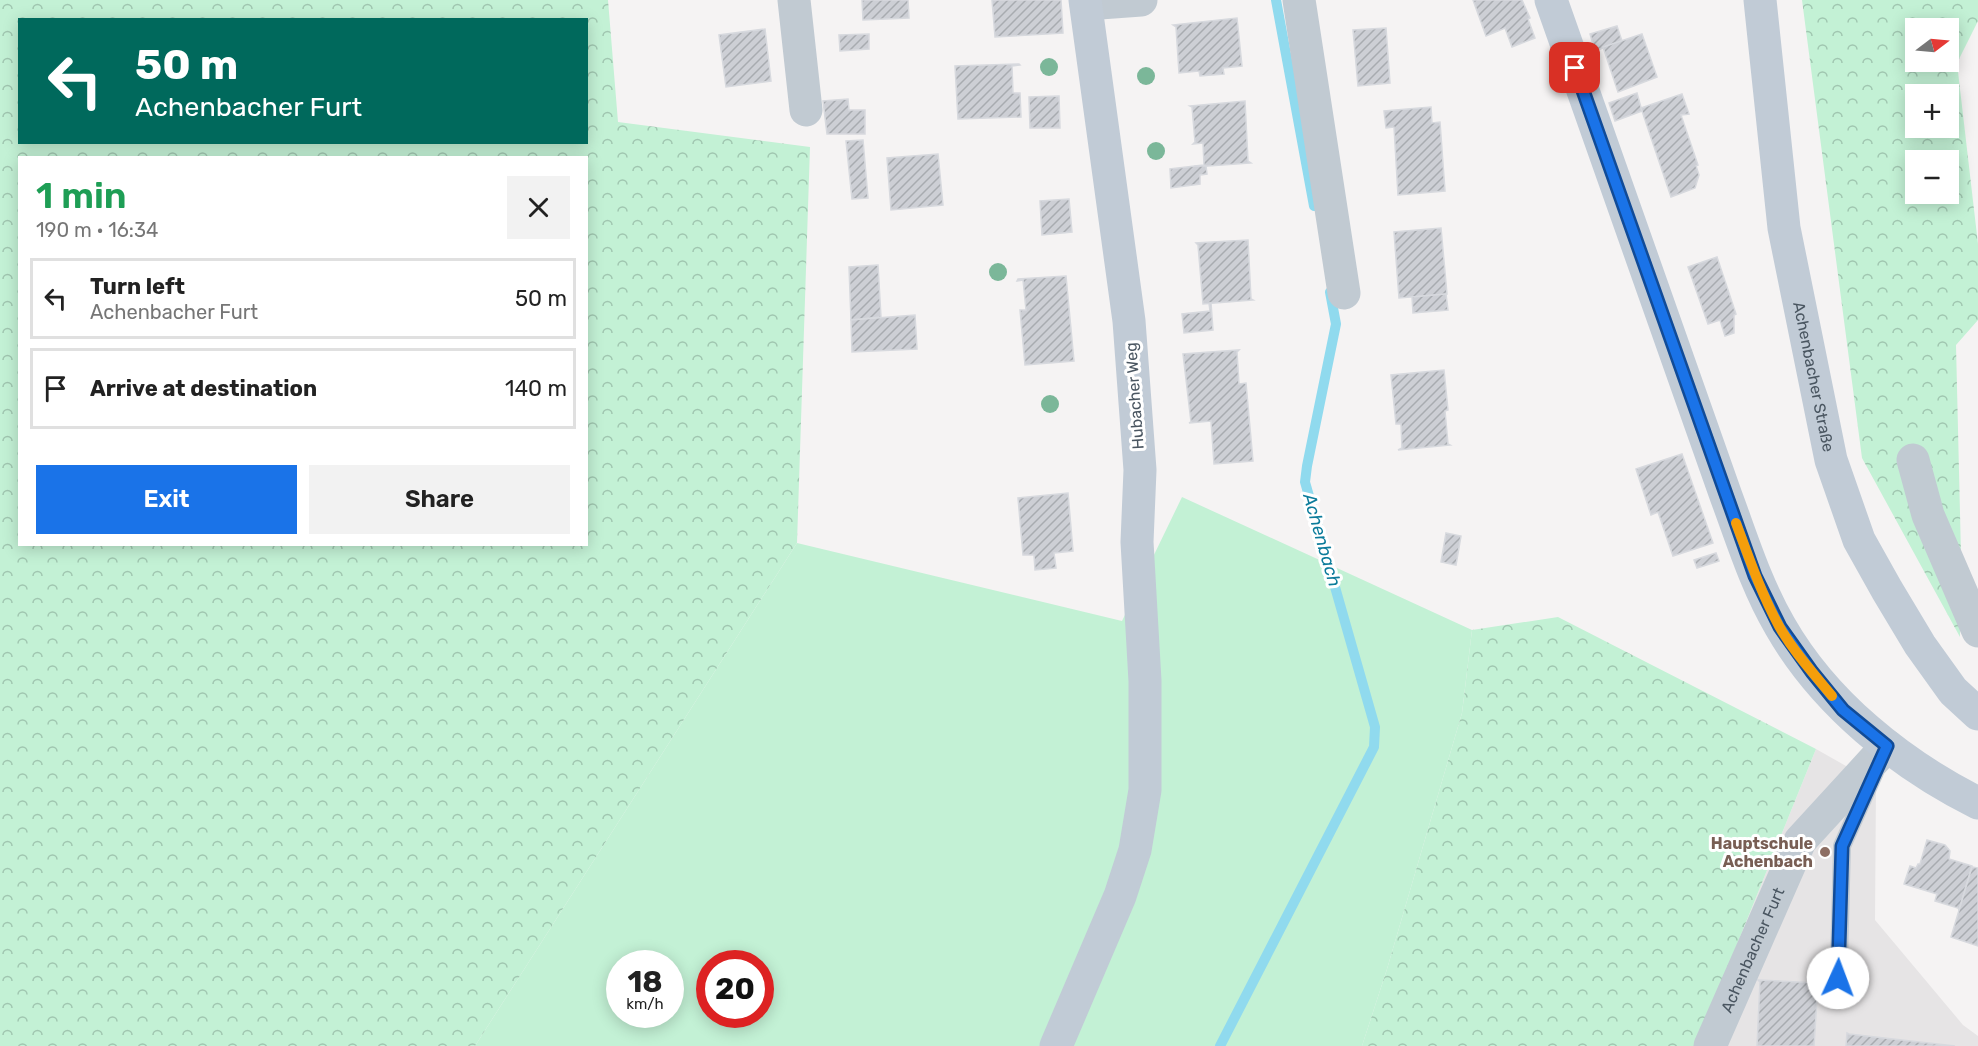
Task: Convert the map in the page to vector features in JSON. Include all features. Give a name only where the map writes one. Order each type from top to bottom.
[{"type":"street","points":[[794,0],[806,110]]},
{"type":"street","name":"Hubacher Weg","points":[[1056,1046],[1119,896],[1135,850],[1145,790],[1145,681],[1137,542],[1140,470],[1130,333],[1085,2],[1141,0]]},
{"type":"street","points":[[1299,0],[1344,293]]},
{"type":"street","points":[[1551,0],[1755,576],[1780,627],[1843,710],[1887,746],[1936,780],[1978,803]]},
{"type":"street","name":"Achenbacher Straße","points":[[1760,0],[1784,228],[1831,460],[1859,540],[1887,590],[1920,645],[1953,691],[1978,714]]},
{"type":"street","points":[[1913,460],[1928,515],[1978,631]]},
{"type":"street","name":"Achenbacher Furt","points":[[1710,1046],[1800,841],[1887,746]]},
{"type":"lane","points":[[1838,1000],[1842,846],[1887,746]]},
{"type":"shaded area","name":"Hauptschule Achenbach","points":[[1816,749],[1876,783],[1875,920],[1963,1025],[1978,1036],[1978,1046],[1696,1046]]},
{"type":"green space","points":[[0,0],[608,0],[618,122],[810,147],[797,543],[475,1046],[0,1046]]},
{"type":"green space","points":[[1802,0],[1978,0],[1978,21],[1959,59],[1959,18],[1905,18],[1905,72],[1958,72],[1978,244],[1978,320],[1956,345],[1961,555],[1960,637],[1862,458]]},
{"type":"green space","points":[[1182,497],[1472,630],[1462,713],[1362,1046],[475,1046],[797,543],[1122,621]]},
{"type":"green space","points":[[1558,617],[1816,749],[1696,1046],[1362,1046],[1462,713],[1472,630]]},
{"type":"building","points":[[862,0],[908,0],[909,18],[863,20]]},
{"type":"building","points":[[992,0],[1061,0],[1063,33],[995,37]]},
{"type":"building","points":[[1473,0],[1522,0],[1535,38],[1512,47],[1505,28],[1486,36]]},
{"type":"building","points":[[1237,18],[1242,66],[1223,68],[1224,74],[1200,76],[1199,71],[1179,73],[1176,27],[1173,25]]},
{"type":"building","points":[[1617,26],[1622,41],[1595,51],[1590,34]]},
{"type":"building","points":[[1386,28],[1390,83],[1358,86],[1353,30]]},
{"type":"building","points":[[765,29],[771,81],[726,87],[719,35]]},
{"type":"building","points":[[869,34],[869,49],[840,51],[839,35]]},
{"type":"building","points":[[1642,34],[1657,77],[1618,92],[1603,47]]},
{"type":"building","points":[[1019,64],[1012,66],[1013,93],[1020,93],[1021,117],[958,119],[955,66]]},
{"type":"building","points":[[1637,93],[1642,111],[1615,121],[1609,103]]},
{"type":"building","points":[[1682,94],[1689,114],[1681,115],[1698,165],[1696,166],[1699,175],[1695,188],[1671,197],[1641,108]]},
{"type":"building","points":[[1059,96],[1060,128],[1030,128],[1029,97]]},
{"type":"building","points":[[848,99],[849,110],[865,110],[865,134],[827,134],[823,101]]},
{"type":"building","points":[[1245,101],[1248,161],[1251,163],[1195,167],[1204,165],[1203,143],[1193,144],[1195,142],[1192,107],[1190,106]]},
{"type":"building","points":[[1431,107],[1432,123],[1440,122],[1445,191],[1398,195],[1394,127],[1386,128],[1384,111]]},
{"type":"building","points":[[863,140],[868,198],[852,199],[846,141]]},
{"type":"building","points":[[938,154],[943,205],[891,210],[887,158]]},
{"type":"building","points":[[1206,166],[1207,174],[1200,175],[1200,184],[1171,188],[1170,169]]},
{"type":"building","points":[[1069,199],[1072,232],[1042,235],[1040,201]]},
{"type":"building","points":[[1441,228],[1447,294],[1399,298],[1394,232]]},
{"type":"building","points":[[1248,240],[1251,299],[1253,300],[1203,304],[1196,243]]},
{"type":"building","points":[[1717,257],[1736,314],[1734,315],[1734,333],[1725,336],[1720,320],[1708,324],[1688,267]]},
{"type":"building","points":[[878,265],[881,317],[851,320],[849,267]]},
{"type":"building","points":[[1066,276],[1074,361],[1025,365],[1020,310],[1026,310],[1023,280],[1017,281],[1018,279]]},
{"type":"building","points":[[1446,294],[1448,310],[1413,313],[1412,297]]},
{"type":"building","points":[[1209,303],[1211,303],[1213,330],[1184,333],[1182,314],[1210,311]]},
{"type":"building","points":[[915,315],[917,349],[852,352],[851,320]]},
{"type":"building","points":[[1239,350],[1237,352],[1239,384],[1246,383],[1253,461],[1214,464],[1211,421],[1189,423],[1191,422],[1183,354]]},
{"type":"building","points":[[1444,370],[1448,410],[1445,411],[1448,444],[1450,445],[1398,450],[1402,448],[1401,424],[1396,424],[1391,375]]},
{"type":"building","points":[[1682,454],[1713,543],[1673,556],[1658,512],[1651,515],[1636,469]]},
{"type":"building","points":[[1068,493],[1073,551],[1054,553],[1056,568],[1035,570],[1034,555],[1023,555],[1018,498]]},
{"type":"building","points":[[1446,533],[1461,536],[1456,565],[1441,562]]},
{"type":"building","points":[[1716,553],[1719,561],[1697,568],[1694,560]]},
{"type":"building","points":[[1927,840],[1945,845],[1950,851],[1949,859],[1972,866],[1959,910],[1935,901],[1937,894],[1904,884],[1910,866],[1916,868],[1920,864]]},
{"type":"building","points":[[1972,867],[1978,868],[1978,946],[1951,937]]},
{"type":"building","points":[[1758,980],[1818,983],[1814,1046],[1757,1046],[1760,982]]},
{"type":"building","points":[[1847,1033],[1849,1034],[1955,1046],[1846,1046]]},
{"type":"waterway","name":"Achenbach","points":[[1276,0],[1314,206]]},
{"type":"waterway","name":"Achenbach","points":[[1220,1046],[1374,747],[1375,727],[1305,482],[1336,324],[1330,292]]},
{"type":"slow traffic","points":[[1736,523],[1755,576],[1780,627],[1832,696]]},
{"type":"place","name":"Hauptschule Achenbach","points":[[1825,852]]},
{"type":"route","points":[[1575,68],[1755,576],[1780,627],[1812,672],[1843,710],[1887,746],[1842,846],[1838,978]]}]
